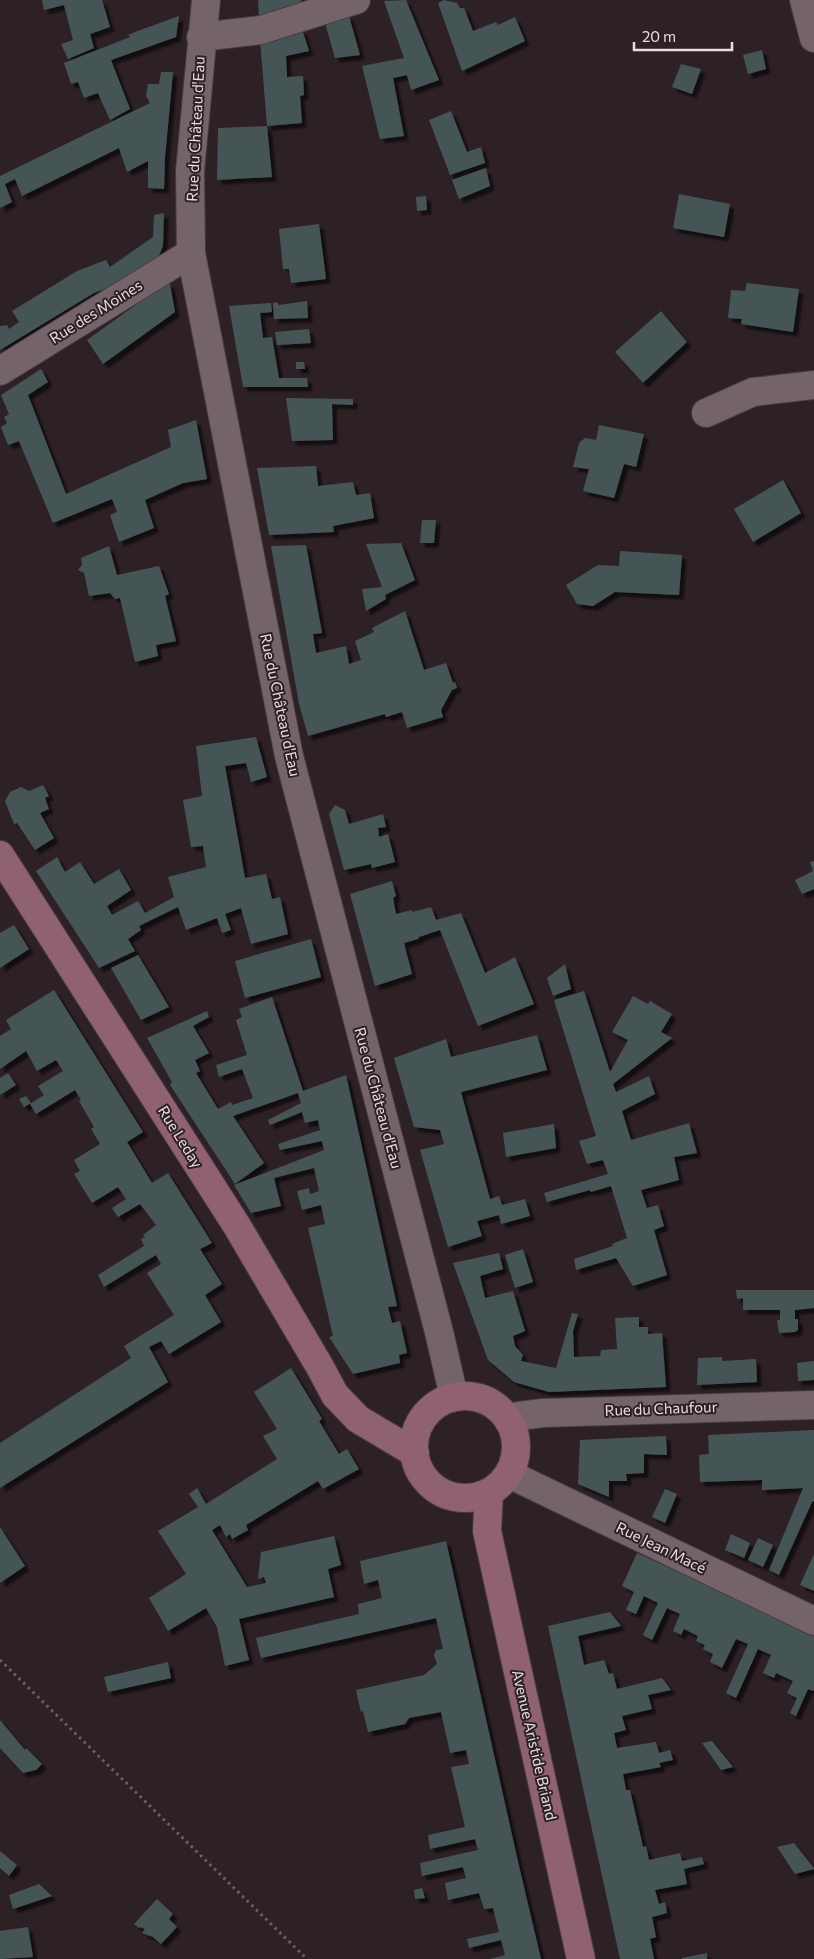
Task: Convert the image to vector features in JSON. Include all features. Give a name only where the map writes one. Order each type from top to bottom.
[{"type":"main road","name":"Rue Leday","points":[[0,855],[232,1218],[335,1395],[358,1419],[414,1453]]},
{"type":"main road","points":[[471,1396],[486,1400],[498,1408],[508,1420],[514,1433],[516,1446],[514,1460],[509,1474],[497,1487],[479,1495],[456,1498],[444,1494],[433,1487],[421,1472],[414,1453],[417,1431],[422,1420],[436,1405],[456,1397],[471,1396]]},
{"type":"main road","points":[[358,1419],[393,1423],[422,1420]]},
{"type":"main road","name":"Avenue Aristide Briand","points":[[479,1495],[581,1959]]},
{"type":"street","name":"Rue du Château d'Eau","points":[[206,0],[201,37],[190,171],[191,253],[289,756],[451,1384],[456,1397]]},
{"type":"street","points":[[201,37],[261,30],[356,0]]},
{"type":"street","points":[[804,0],[814,38]]},
{"type":"street","name":"Rue des Moines","points":[[0,371],[191,253]]},
{"type":"street","points":[[706,413],[753,392],[814,385]]},
{"type":"street","name":"Rue du Chaufour","points":[[508,1420],[543,1412],[814,1405]]},
{"type":"street","name":"Rue Jean Macé","points":[[509,1474],[814,1621]]},
{"type":"path","points":[[0,1660],[307,1959]]},
{"type":"building","points":[[42,0],[102,0],[110,27],[90,34],[94,48],[68,59],[61,44],[73,40],[64,5],[44,10]]},
{"type":"building","points":[[258,0],[301,0],[303,6],[259,18]]},
{"type":"building","points":[[406,0],[439,80],[411,90],[407,75],[393,78],[404,136],[380,139],[362,66],[404,58],[384,1]]},
{"type":"building","points":[[444,0],[457,3],[460,8],[464,8],[473,31],[496,22],[498,25],[515,17],[525,41],[462,71],[438,3]]},
{"type":"building","points":[[179,16],[176,37],[111,60],[130,109],[110,120],[98,93],[84,98],[78,82],[71,84],[64,63],[130,37],[128,35],[135,32]]},
{"type":"building","points":[[349,16],[360,55],[335,58],[325,23]]},
{"type":"building","points":[[302,29],[309,51],[286,56],[287,77],[303,76],[304,95],[300,96],[302,123],[267,126],[260,39]]},
{"type":"building","points":[[762,50],[766,69],[748,74],[743,55]]},
{"type":"building","points":[[681,64],[701,69],[692,94],[672,87]]},
{"type":"building","points":[[161,72],[173,72],[164,189],[148,188],[148,161],[127,172],[119,148],[22,196],[15,179],[5,184],[12,202],[0,208],[0,176],[150,103],[146,96],[148,84],[159,84]]},
{"type":"building","points":[[451,111],[467,152],[481,147],[485,163],[450,175],[429,120]]},
{"type":"building","points":[[267,126],[272,177],[217,180],[218,128]]},
{"type":"building","points":[[486,168],[490,186],[459,199],[452,180]]},
{"type":"building","points":[[679,194],[730,204],[724,237],[673,228]]},
{"type":"building","points":[[426,196],[427,210],[417,211],[416,197]]},
{"type":"building","points":[[164,213],[163,246],[158,258],[116,285],[94,293],[0,350],[0,326],[7,325],[9,329],[19,322],[12,311],[77,271],[106,260],[110,267],[153,237],[154,215]]},
{"type":"building","points":[[319,224],[326,279],[291,283],[289,269],[283,269],[279,229]]},
{"type":"building","points":[[166,283],[170,284],[175,312],[103,364],[87,340]]},
{"type":"building","points":[[747,283],[799,289],[793,332],[741,324],[742,319],[728,318],[731,290],[745,291]]},
{"type":"building","points":[[307,301],[308,318],[274,319],[273,303],[277,302],[279,305]]},
{"type":"building","points":[[271,303],[272,312],[260,313],[263,338],[272,337],[279,378],[307,378],[308,387],[243,387],[229,306]]},
{"type":"building","points":[[661,311],[687,342],[643,383],[615,352]]},
{"type":"building","points":[[309,329],[311,343],[277,345],[275,332]]},
{"type":"building","points":[[296,362],[304,362],[305,369],[296,369]]},
{"type":"building","points":[[41,369],[48,382],[28,395],[66,494],[171,447],[168,430],[196,420],[207,479],[183,483],[145,500],[154,528],[119,542],[110,515],[117,512],[112,499],[53,523],[19,441],[8,445],[1,427],[7,423],[4,417],[9,414],[1,395]]},
{"type":"building","points":[[286,398],[353,399],[353,405],[332,404],[333,440],[292,441]]},
{"type":"building","points":[[599,425],[644,434],[636,467],[624,464],[614,498],[583,491],[589,469],[573,467],[579,443],[585,438],[596,440]]},
{"type":"building","points":[[316,466],[318,486],[353,482],[356,495],[370,493],[374,518],[333,526],[334,532],[269,535],[257,468]]},
{"type":"building","points":[[783,480],[801,513],[753,542],[734,509]]},
{"type":"building","points":[[422,520],[436,520],[434,543],[420,543]]},
{"type":"building","points":[[401,543],[415,580],[385,595],[386,599],[366,611],[362,589],[382,587],[366,544]]},
{"type":"building","points":[[306,545],[322,633],[313,634],[316,653],[346,646],[349,664],[361,660],[355,641],[374,632],[372,628],[405,611],[424,670],[446,663],[453,683],[455,682],[457,688],[452,690],[441,710],[443,717],[407,728],[402,712],[386,717],[385,714],[308,736],[299,704],[271,546]]},
{"type":"building","points":[[109,546],[117,575],[159,566],[169,594],[165,596],[176,641],[156,645],[158,656],[135,662],[120,598],[115,599],[110,593],[89,596],[84,573],[78,570],[82,565],[81,558]]},
{"type":"building","points":[[620,551],[682,555],[679,595],[615,592],[593,606],[577,604],[566,585],[598,565],[619,566]]},
{"type":"building","points":[[256,737],[267,777],[251,782],[246,763],[225,766],[245,878],[266,874],[272,899],[280,897],[288,934],[251,944],[241,908],[225,914],[231,930],[222,933],[217,918],[186,930],[178,907],[139,926],[141,930],[128,939],[135,951],[99,968],[36,871],[57,857],[65,872],[80,862],[94,884],[119,869],[131,890],[107,906],[112,915],[138,901],[145,913],[174,897],[168,877],[206,867],[203,846],[191,847],[183,800],[202,796],[196,746]]},
{"type":"building","points":[[43,785],[49,796],[45,798],[49,809],[40,813],[54,838],[35,850],[17,823],[14,824],[5,801],[10,792],[21,787],[29,791]]},
{"type":"building","points":[[335,805],[345,810],[349,824],[383,814],[386,827],[378,828],[379,837],[388,834],[395,862],[372,868],[371,864],[344,870],[329,814]]},
{"type":"building","points":[[814,861],[814,889],[802,894],[795,880],[813,871],[810,862]]},
{"type":"building","points":[[392,881],[396,896],[393,898],[396,914],[431,907],[436,920],[461,913],[485,973],[515,957],[534,1004],[478,1026],[440,930],[404,943],[412,974],[375,986],[350,894]]},
{"type":"building","points":[[14,925],[29,949],[0,968],[0,933]]},
{"type":"building","points":[[311,939],[321,977],[245,998],[235,961]]},
{"type":"building","points":[[138,955],[169,1007],[141,1020],[111,968]]},
{"type":"building","points":[[565,964],[571,989],[553,996],[547,978]]},
{"type":"building","points":[[54,990],[143,1132],[127,1142],[152,1183],[168,1173],[212,1243],[200,1249],[222,1284],[205,1295],[221,1322],[169,1354],[161,1341],[149,1347],[168,1382],[0,1488],[0,1443],[131,1358],[124,1346],[174,1315],[147,1273],[161,1264],[156,1255],[104,1287],[98,1275],[144,1246],[141,1239],[145,1237],[143,1235],[156,1225],[140,1204],[118,1217],[112,1208],[126,1199],[118,1187],[92,1203],[74,1174],[80,1171],[74,1160],[100,1144],[91,1129],[94,1127],[75,1090],[36,1114],[30,1104],[44,1095],[38,1086],[63,1071],[56,1060],[37,1071],[26,1051],[0,1069],[0,1036],[11,1029],[6,1020]]},
{"type":"building","points":[[584,991],[610,1072],[628,1040],[612,1032],[633,996],[648,1004],[650,1001],[672,1014],[661,1032],[672,1038],[613,1084],[616,1092],[649,1076],[655,1094],[622,1111],[631,1140],[689,1123],[697,1153],[674,1157],[679,1180],[641,1190],[647,1208],[658,1205],[664,1226],[654,1230],[667,1275],[633,1286],[616,1258],[576,1270],[574,1259],[613,1246],[612,1244],[627,1238],[611,1186],[547,1202],[544,1193],[608,1174],[603,1160],[587,1164],[579,1141],[596,1136],[554,1000]]},
{"type":"building","points":[[272,997],[303,1091],[346,1075],[397,1306],[388,1307],[392,1323],[400,1321],[407,1353],[399,1355],[400,1363],[353,1374],[329,1337],[333,1336],[308,1228],[325,1224],[321,1205],[302,1210],[297,1191],[309,1188],[310,1194],[319,1191],[314,1168],[274,1178],[281,1206],[251,1213],[234,1185],[324,1150],[322,1141],[280,1150],[278,1144],[320,1130],[318,1120],[305,1123],[302,1112],[270,1125],[268,1120],[301,1103],[298,1093],[233,1116],[264,1163],[235,1184],[170,1085],[172,1082],[147,1038],[207,1011],[209,1017],[193,1026],[209,1053],[195,1060],[200,1071],[196,1073],[218,1109],[231,1102],[232,1105],[253,1098],[242,1069],[219,1077],[216,1065],[247,1055],[236,1020],[242,1017],[239,1009]]},
{"type":"building","points":[[537,1035],[547,1070],[461,1092],[490,1199],[499,1196],[502,1205],[525,1199],[530,1216],[501,1224],[499,1215],[477,1221],[482,1236],[448,1247],[420,1150],[444,1144],[440,1130],[414,1127],[394,1058],[446,1039],[451,1057]]},
{"type":"building","points":[[8,1073],[16,1085],[0,1095],[0,1078]]},
{"type":"building","points":[[26,1096],[31,1103],[24,1107],[19,1099]]},
{"type":"building","points":[[554,1124],[556,1148],[506,1157],[503,1133]]},
{"type":"building","points":[[523,1249],[533,1282],[515,1288],[505,1255]]},
{"type":"building","points":[[499,1253],[503,1269],[480,1276],[485,1298],[513,1291],[525,1331],[513,1336],[515,1346],[523,1355],[521,1361],[556,1368],[572,1313],[578,1314],[573,1331],[574,1357],[600,1356],[601,1350],[617,1349],[615,1318],[639,1317],[639,1327],[648,1327],[648,1334],[662,1333],[666,1387],[549,1392],[514,1382],[488,1360],[453,1263]]},
{"type":"building","points":[[736,1290],[814,1290],[814,1308],[795,1310],[795,1319],[798,1319],[798,1330],[795,1332],[779,1333],[777,1320],[780,1320],[780,1310],[743,1310],[743,1298],[737,1299]]},
{"type":"building","points":[[722,1357],[722,1361],[756,1359],[757,1382],[697,1385],[698,1358]]},
{"type":"building","points":[[814,1361],[814,1380],[798,1381],[797,1363]]},
{"type":"building","points":[[291,1368],[322,1419],[319,1421],[339,1454],[347,1449],[359,1469],[323,1489],[318,1481],[246,1525],[248,1530],[232,1539],[230,1534],[226,1537],[220,1525],[212,1530],[247,1587],[266,1583],[264,1577],[258,1579],[261,1552],[334,1536],[341,1565],[328,1569],[334,1597],[239,1619],[249,1660],[225,1666],[217,1627],[206,1608],[168,1631],[149,1598],[186,1574],[158,1531],[198,1507],[189,1494],[197,1488],[206,1504],[277,1459],[263,1436],[277,1429],[254,1392]]},
{"type":"building","points":[[814,1430],[814,1501],[779,1575],[769,1570],[803,1488],[762,1490],[762,1480],[700,1482],[699,1455],[709,1454],[708,1435]]},
{"type":"building","points":[[666,1436],[667,1455],[644,1454],[644,1473],[626,1474],[627,1481],[609,1481],[609,1497],[578,1484],[580,1440]]},
{"type":"building","points":[[665,1489],[677,1494],[665,1523],[652,1517]]},
{"type":"building","points":[[0,1527],[25,1566],[0,1583]]},
{"type":"building","points":[[731,1534],[750,1543],[744,1558],[725,1550]]},
{"type":"building","points":[[758,1538],[773,1545],[763,1567],[748,1560]]},
{"type":"building","points":[[446,1541],[541,1959],[490,1959],[505,1955],[501,1940],[469,1948],[467,1939],[499,1932],[493,1908],[484,1909],[479,1893],[448,1900],[445,1883],[466,1878],[463,1867],[422,1876],[420,1863],[478,1850],[475,1839],[430,1849],[428,1835],[465,1827],[451,1767],[469,1764],[466,1750],[450,1753],[441,1712],[409,1718],[405,1724],[368,1732],[363,1711],[361,1712],[356,1690],[424,1675],[437,1664],[434,1655],[436,1650],[443,1649],[436,1618],[261,1658],[256,1638],[359,1614],[358,1604],[382,1598],[378,1580],[364,1584],[360,1561]]},
{"type":"building","points":[[637,1553],[814,1634],[814,1689],[813,1691],[808,1689],[796,1716],[790,1713],[797,1698],[787,1693],[793,1681],[776,1673],[774,1678],[763,1673],[771,1655],[758,1649],[736,1698],[726,1693],[748,1644],[736,1639],[722,1668],[710,1662],[713,1654],[703,1649],[705,1645],[696,1641],[698,1636],[684,1629],[681,1635],[673,1631],[680,1614],[667,1608],[652,1640],[643,1635],[658,1603],[644,1596],[636,1614],[626,1610],[634,1592],[622,1586]]},
{"type":"building","points":[[814,1554],[814,1591],[800,1585]]},
{"type":"building","points":[[610,1612],[621,1626],[578,1636],[584,1665],[604,1660],[609,1674],[613,1673],[617,1689],[662,1678],[671,1690],[648,1695],[652,1709],[622,1716],[626,1730],[614,1733],[617,1748],[656,1742],[659,1753],[670,1750],[673,1760],[659,1763],[661,1767],[623,1774],[626,1790],[630,1790],[643,1847],[646,1846],[649,1860],[680,1853],[682,1861],[702,1857],[704,1864],[684,1869],[687,1884],[655,1890],[659,1904],[665,1902],[667,1913],[652,1917],[656,1937],[650,1939],[654,1959],[620,1959],[548,1626]]},
{"type":"building","points":[[168,1662],[171,1678],[108,1692],[104,1677]]},
{"type":"building","points":[[0,1720],[25,1750],[26,1748],[42,1764],[36,1770],[23,1773],[0,1748]]},
{"type":"building","points":[[712,1741],[733,1767],[721,1770],[702,1743]]},
{"type":"building","points":[[794,1843],[814,1869],[795,1874],[777,1847]]},
{"type":"building","points":[[0,1851],[17,1865],[9,1876],[0,1868]]},
{"type":"building","points":[[39,1884],[52,1896],[13,1909],[9,1895]]},
{"type":"building","points":[[422,1888],[425,1898],[415,1899],[414,1890]]},
{"type":"building","points":[[157,1899],[173,1914],[169,1919],[177,1927],[161,1944],[153,1937],[142,1933],[145,1929],[139,1928],[134,1924]]},
{"type":"building","points":[[28,1927],[33,1957],[0,1959],[0,1931]]},
{"type":"building","points":[[707,1953],[707,1959],[682,1959],[682,1958]]}]
